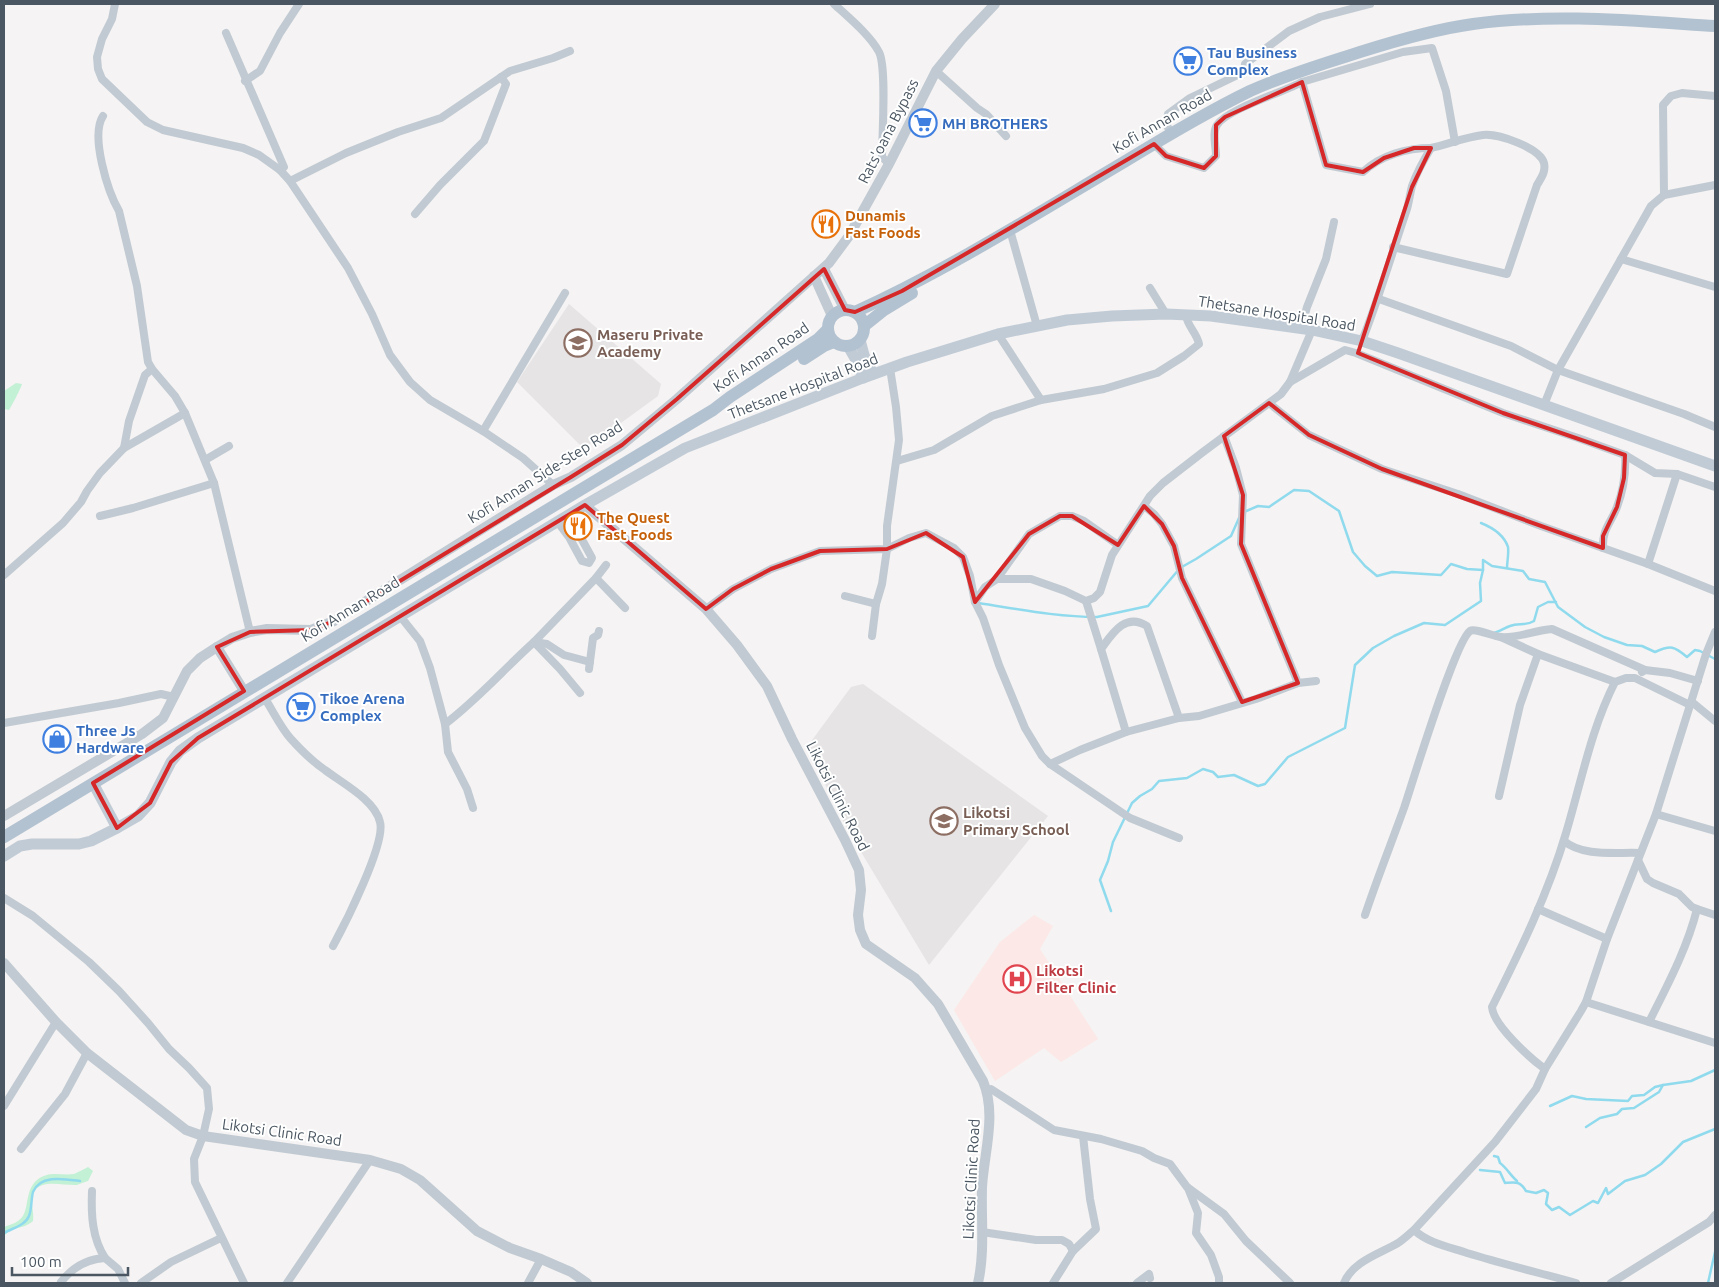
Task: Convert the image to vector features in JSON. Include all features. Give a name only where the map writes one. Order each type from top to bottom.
[{"type":"main road","name":"Kofi Annan Road","points":[[850,311],[902,291],[966,256],[1171,133],[1252,90],[1384,44],[1472,24],[1517,20],[1588,18],[1715,26]]},
{"type":"main road","name":"Kofi Annan Road","points":[[864,326],[884,310],[926,285],[966,256]]},
{"type":"main road","points":[[838,311],[850,311],[860,316],[864,326],[864,334],[860,340],[848,346],[840,346],[834,342],[828,329],[832,316],[838,311]]},
{"type":"main road","name":"Thetsane Hospital Road","points":[[4,856],[20,846],[32,844],[78,844],[91,841],[138,816],[150,803],[168,767],[180,751],[198,738],[585,505],[685,448],[868,376],[998,334],[1067,320],[1166,314],[1210,316],[1307,329],[1362,341],[1715,466]]},
{"type":"main road","name":"Kofi Annan Road","points":[[4,836],[713,410],[818,339],[828,329]]},
{"type":"main road","points":[[860,340],[868,376]]},
{"type":"main road","name":"Kofi Annan Road","points":[[713,410],[732,403],[824,346],[834,342]]},
{"type":"main road","points":[[848,346],[868,376]]},
{"type":"main road","points":[[93,783],[117,828]]},
{"type":"street","points":[[115,4],[112,19],[102,39],[97,57],[102,79],[147,122],[163,130],[243,148],[259,155],[280,170],[290,181],[348,268],[372,314],[390,355],[403,374],[430,400],[484,431],[523,458],[553,485]]},
{"type":"street","points":[[245,81],[260,71],[280,33],[299,4]]},
{"type":"street","points":[[834,4],[865,34],[880,53],[883,87],[882,157],[889,164]]},
{"type":"street","name":"Rats'oana Bypass","points":[[814,276],[824,268],[849,236],[889,164],[936,71],[962,39],[995,4]]},
{"type":"street","points":[[1171,133],[1166,124],[1168,114],[1190,98],[1244,72],[1245,64],[1289,31],[1320,17],[1370,4]]},
{"type":"street","points":[[226,33],[245,81],[284,167],[280,170]]},
{"type":"street","points":[[1154,144],[1166,156],[1204,168],[1216,156],[1216,125],[1224,118],[1302,82],[1403,52],[1432,48],[1446,91],[1454,142]]},
{"type":"street","points":[[290,181],[346,153],[398,132],[441,118],[510,70],[553,58],[570,51]]},
{"type":"street","points":[[936,71],[986,114],[1006,136]]},
{"type":"street","points":[[415,214],[440,185],[484,142],[506,84],[501,77]]},
{"type":"street","points":[[1302,82],[1326,165],[1363,172],[1384,158],[1414,148],[1430,148],[1485,134],[1513,140],[1540,156],[1544,163],[1544,172],[1537,185],[1508,274],[1393,248]]},
{"type":"street","points":[[1664,195],[1663,105],[1671,96],[1682,93],[1715,96]]},
{"type":"street","points":[[103,116],[98,139],[104,170],[114,202],[119,211],[137,286],[148,362],[175,396],[185,413],[214,483],[236,581],[250,632]]},
{"type":"street","points":[[1362,341],[1378,299],[1420,166],[1430,148]]},
{"type":"street","points":[[1544,406],[1558,370],[1651,206],[1664,195],[1715,185]]},
{"type":"street","points":[[997,578],[1031,579],[1086,601],[1094,598],[1100,592],[1112,555],[1150,496],[1163,483],[1282,394],[1290,382],[1307,329],[1308,307],[1324,265],[1334,222]]},
{"type":"street","points":[[1010,230],[1036,326]]},
{"type":"street","points":[[1621,260],[1715,287]]},
{"type":"street","points":[[824,268],[850,311]]},
{"type":"street","points":[[814,276],[832,316]]},
{"type":"street","name":"Kofi Annan Side-Step Road","points":[[4,816],[142,734],[163,718],[187,671],[200,658],[217,647],[232,638],[250,632],[267,629],[311,630],[334,621],[553,485],[571,477],[622,445],[677,400],[814,276]]},
{"type":"street","points":[[1150,288],[1166,314]]},
{"type":"street","points":[[484,431],[565,293]]},
{"type":"street","points":[[1378,299],[1511,346],[1558,370],[1684,414],[1715,427]]},
{"type":"street","points":[[897,461],[934,450],[992,416],[1041,400],[1104,389],[1157,373],[1199,344],[1198,336],[1187,322],[1186,315]]},
{"type":"street","points":[[998,334],[1041,400]]},
{"type":"street","points":[[1290,382],[1345,350],[1503,413],[1625,455],[1655,473],[1677,474],[1715,487]]},
{"type":"street","points":[[872,636],[887,549],[888,517],[899,440],[890,368]]},
{"type":"street","points":[[124,448],[129,421],[145,375],[152,369]]},
{"type":"street","points":[[1268,403],[1309,434],[1382,469],[1458,494],[1648,564],[1715,591]]},
{"type":"street","points":[[4,575],[63,524],[81,502],[100,473],[124,448],[185,413]]},
{"type":"street","points":[[1224,436],[1236,468],[1243,495],[1241,544],[1298,683]]},
{"type":"street","points":[[204,460],[229,446]]},
{"type":"street","points":[[1603,548],[1602,536],[1617,508],[1624,478],[1625,455]]},
{"type":"street","points":[[1648,564],[1677,474]]},
{"type":"street","points":[[100,516],[214,483]]},
{"type":"street","name":"Likotsi Clinic Road","points":[[585,505],[706,609],[737,645],[767,686],[792,740],[859,870],[861,890],[858,915],[860,930],[866,944],[914,978],[938,1004],[964,1045],[987,1091],[990,1114],[982,1186],[982,1268],[978,1283]]},
{"type":"street","points":[[1144,506],[1162,524],[1174,546],[1182,578],[1242,702]]},
{"type":"street","points":[[975,602],[986,587],[997,578],[1029,534],[1060,516],[1072,516],[1084,521],[1118,545]]},
{"type":"street","points":[[557,522],[569,537]]},
{"type":"street","points":[[706,609],[733,589],[771,569],[820,551],[887,549],[909,538],[926,533],[954,548],[963,557],[970,576],[975,602],[983,618],[999,665],[1025,728],[1042,756],[1050,764],[1130,818],[1179,838]]},
{"type":"street","points":[[446,724],[469,707],[596,578],[606,565]]},
{"type":"street","points":[[596,578],[625,608]]},
{"type":"street","points":[[845,596],[876,604]]},
{"type":"street","points":[[1086,601],[1126,732]]},
{"type":"street","points":[[400,616],[420,641],[446,724],[448,752],[467,789],[473,808]]},
{"type":"street","points":[[1101,649],[1118,626],[1137,622],[1147,626],[1179,718]]},
{"type":"street","points":[[1501,637],[1552,629],[1645,670],[1670,673],[1698,681]]},
{"type":"street","points":[[1365,915],[1401,817],[1445,684],[1462,642],[1469,632],[1474,630],[1501,637],[1538,654],[1615,682],[1626,678],[1635,678],[1691,704],[1715,721]]},
{"type":"street","points":[[534,642],[547,644],[564,655],[590,665],[594,638],[598,635],[599,631]]},
{"type":"street","points":[[1344,1283],[1348,1275],[1358,1265],[1399,1242],[1414,1230],[1495,1142],[1536,1089],[1545,1069],[1586,1002],[1656,814],[1715,632]]},
{"type":"street","points":[[534,642],[580,693]]},
{"type":"street","points":[[217,647],[244,691]]},
{"type":"street","points":[[1499,796],[1520,705],[1538,654]]},
{"type":"street","points":[[1635,678],[1645,670]]},
{"type":"street","points":[[1050,764],[1126,732],[1179,718],[1198,716],[1256,699],[1298,683],[1316,680]]},
{"type":"street","points":[[1545,1069],[1532,1060],[1496,1020],[1492,1007],[1526,938],[1548,885],[1564,841],[1595,731],[1615,682]]},
{"type":"street","points":[[4,723],[119,704],[161,694],[174,697]]},
{"type":"street","points":[[264,697],[290,738],[324,770],[372,806],[381,824],[381,835],[364,881],[350,915],[333,946]]},
{"type":"street","points":[[1656,814],[1715,831]]},
{"type":"street","points":[[1564,841],[1570,847],[1639,857]]},
{"type":"street","points":[[1639,857],[1647,879],[1679,894],[1692,907],[1715,915]]},
{"type":"street","points":[[4,898],[33,916],[88,962],[148,1023],[169,1049],[207,1088],[209,1109],[203,1136],[194,1158],[195,1182],[244,1283]]},
{"type":"street","points":[[1538,909],[1608,939]]},
{"type":"street","points":[[1649,1022],[1672,976],[1694,922],[1697,909]]},
{"type":"street","name":"Likotsi Clinic Road","points":[[4,963],[56,1022],[87,1053],[186,1130],[203,1136],[370,1160],[401,1169],[420,1180],[477,1231],[510,1248],[571,1272],[587,1283]]},
{"type":"street","points":[[1586,1002],[1715,1043]]},
{"type":"street","points":[[4,1106],[56,1022]]},
{"type":"street","points":[[21,1149],[65,1094],[87,1053]]},
{"type":"street","points":[[987,1091],[991,1089],[1054,1130],[1101,1139],[1142,1151],[1170,1164],[1187,1187],[1198,1213],[1196,1233],[1211,1255],[1219,1276],[1219,1283]]},
{"type":"street","points":[[1053,1283],[1073,1250],[1096,1229],[1090,1199],[1083,1136]]},
{"type":"street","points":[[287,1283],[370,1160]]},
{"type":"street","points":[[1187,1187],[1224,1214],[1246,1241],[1290,1283]]},
{"type":"street","points":[[92,1191],[91,1207],[97,1246],[105,1258],[118,1269],[125,1283]]},
{"type":"street","points":[[1611,1283],[1709,1222],[1715,1215]]},
{"type":"street","points":[[1414,1230],[1421,1237],[1436,1243],[1502,1264],[1576,1283]]},
{"type":"street","points":[[982,1232],[1036,1240],[1062,1240],[1069,1244],[1073,1250]]},
{"type":"street","points":[[141,1283],[171,1262],[221,1238]]},
{"type":"street","points":[[61,1282],[80,1264],[96,1258],[105,1258]]},
{"type":"street","points":[[528,1283],[541,1259]]},
{"type":"street","points":[[1137,1283],[1149,1274],[1150,1278]]},
{"type":"highlighted area","points":[[1302,82],[1326,165],[1363,172],[1384,158],[1414,148],[1431,148],[1412,187],[1358,353],[1503,413],[1625,455],[1624,478],[1617,507],[1603,536],[1603,548],[1382,469],[1309,435],[1269,403],[1224,436],[1243,495],[1241,544],[1298,683],[1242,702],[1182,578],[1174,546],[1162,524],[1144,506],[1118,545],[1072,516],[1060,516],[1029,534],[975,602],[963,557],[926,533],[887,549],[820,551],[771,569],[733,589],[706,609],[585,505],[198,738],[171,762],[150,803],[117,828],[93,783],[244,691],[217,647],[250,632],[311,630],[334,621],[571,477],[622,445],[824,269],[845,310],[855,312],[902,291],[1154,144],[1166,156],[1204,168],[1216,156],[1216,125],[1225,117]]},
{"type":"shaded area","name":"Maseru Private Academy","points":[[569,304],[661,384],[658,396],[603,436],[583,448],[517,382]]},
{"type":"shaded area","name":"Likotsi Primary School","points":[[863,684],[1048,816],[929,965],[846,827],[807,747],[851,687]]},
{"type":"shaded area","name":"Likotsi Filter Clinic","points":[[1034,915],[1053,926],[1040,949],[1098,1039],[1061,1062],[1044,1048],[995,1081],[954,1010],[1000,942]]},
{"type":"green space","points":[[16,383],[22,384],[20,389],[9,410],[4,409],[4,391]]},
{"type":"green space","points":[[88,1167],[93,1171],[88,1181],[77,1185],[51,1184],[39,1187],[32,1197],[33,1221],[25,1226],[11,1230],[4,1236],[4,1227],[22,1217],[30,1190],[37,1180],[51,1174],[74,1174]]},
{"type":"waterway","points":[[1244,512],[1258,506],[1269,507],[1294,490],[1309,491],[1339,511],[1353,552],[1377,576],[1392,572],[1441,575],[1451,564],[1467,569],[1483,570]]},
{"type":"waterway","points":[[978,603],[1082,617],[1097,617],[1148,606],[1180,568],[1231,536],[1239,518]]},
{"type":"waterway","points":[[1481,523],[1497,532],[1504,539],[1508,547],[1507,568]]},
{"type":"waterway","points":[[1111,911],[1100,880],[1113,842],[1132,803],[1152,789],[1159,781],[1187,778],[1203,769],[1213,772],[1218,777],[1234,775],[1258,786],[1265,784],[1288,757],[1345,728],[1355,665],[1373,648],[1394,636],[1424,623],[1445,625],[1481,601],[1480,583],[1483,560],[1492,566],[1523,571],[1529,579],[1545,582],[1558,607],[1585,627],[1604,637],[1627,645],[1642,646],[1655,652],[1665,648],[1672,648],[1687,657],[1695,650],[1715,659]]},
{"type":"waterway","points":[[1494,633],[1513,625],[1530,623],[1534,621],[1538,607],[1548,602],[1556,602]]},
{"type":"waterway","points":[[1586,1127],[1600,1118],[1617,1114],[1622,1109],[1634,1108],[1659,1092],[1663,1085],[1691,1081],[1715,1070]]},
{"type":"waterway","points":[[1550,1106],[1572,1096],[1586,1099],[1628,1101],[1632,1096],[1644,1095],[1655,1087],[1663,1085]]},
{"type":"waterway","points":[[1480,1170],[1500,1172],[1505,1183],[1517,1183],[1522,1185],[1526,1191],[1536,1193],[1544,1190],[1548,1193],[1546,1204],[1552,1210],[1559,1207],[1570,1215],[1593,1201],[1598,1203],[1606,1188],[1608,1194],[1625,1181],[1645,1175],[1661,1164],[1683,1142],[1715,1129]]},
{"type":"waterway","points":[[1494,1156],[1498,1157],[1500,1163],[1517,1181]]},
{"type":"waterway","points":[[4,1233],[27,1219],[30,1213],[33,1192],[41,1182],[54,1179],[80,1181]]},
{"type":"waterway","points":[[1708,1283],[1715,1252]]},
{"type":"place","name":"Tau Business Complex","points":[[1188,61]]},
{"type":"place","name":"MH BROTHERS","points":[[923,123]]},
{"type":"place","name":"Dunamis Fast Foods","points":[[826,224]]},
{"type":"place","name":"Maseru Private Academy","points":[[578,343]]},
{"type":"place","name":"The Quest Fast Foods","points":[[578,526]]},
{"type":"place","name":"Tikoe Arena Complex","points":[[301,707]]},
{"type":"place","name":"Three Js Hardware","points":[[57,739]]},
{"type":"place","name":"Likotsi Primary School","points":[[944,821]]},
{"type":"place","name":"Likotsi Filter Clinic","points":[[1017,979]]}]
